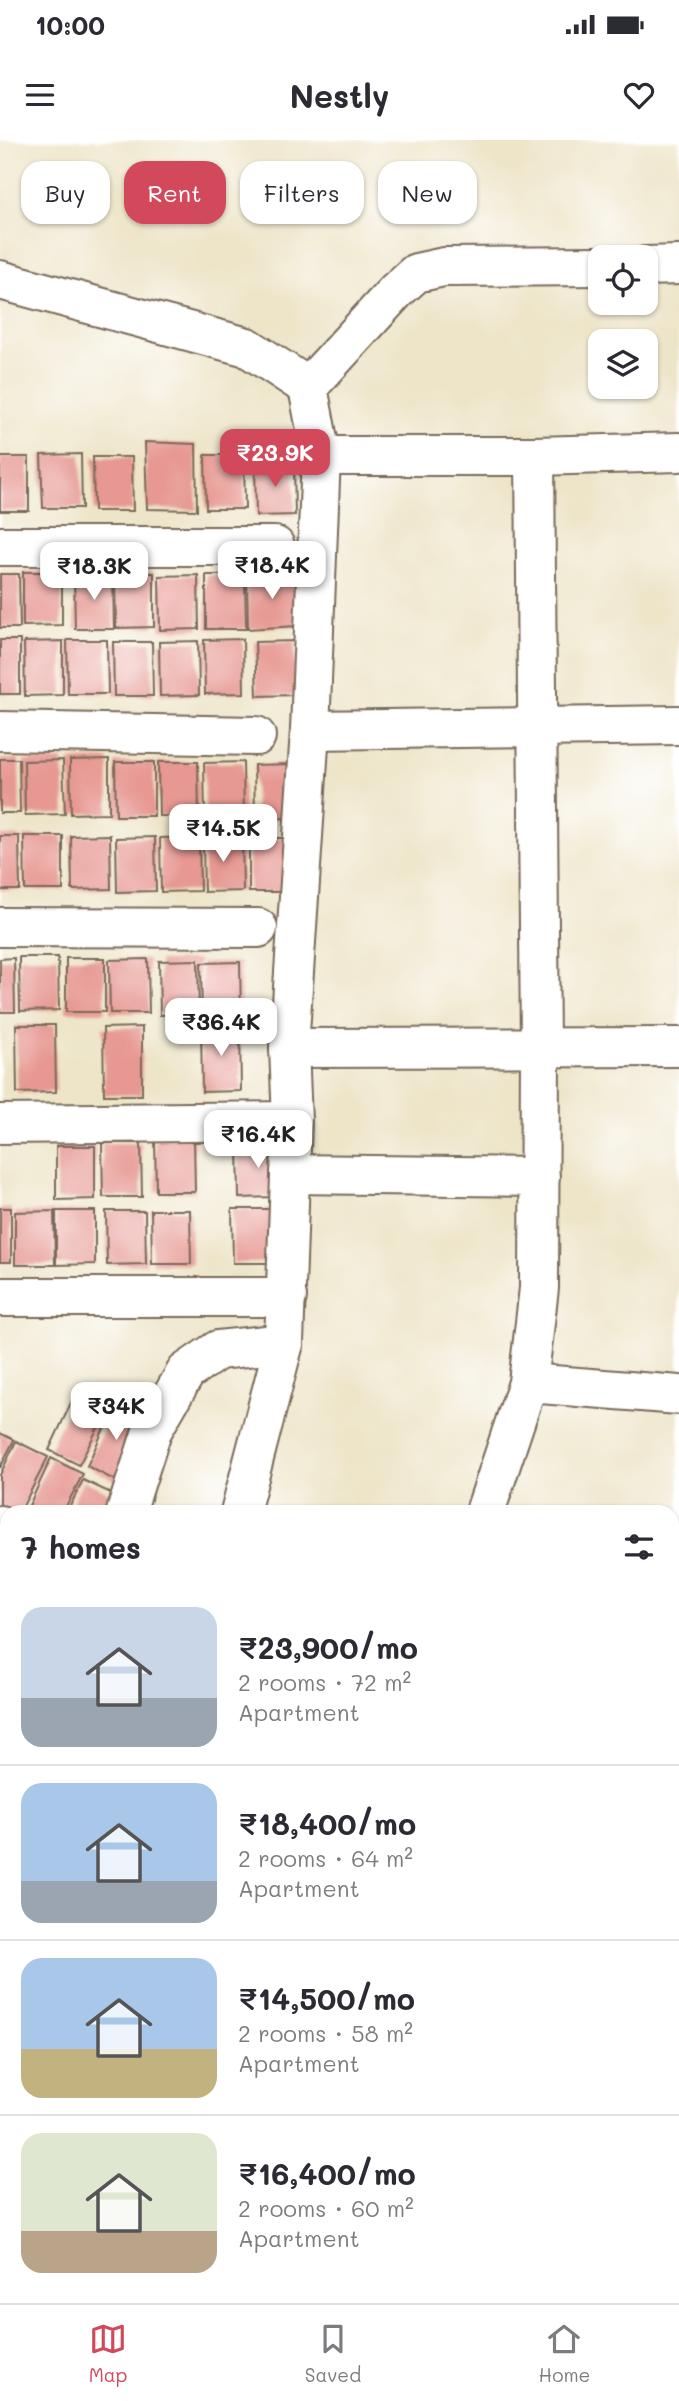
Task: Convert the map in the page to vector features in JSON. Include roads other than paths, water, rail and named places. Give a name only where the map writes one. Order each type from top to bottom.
[{"type":"street","points":[[658,266],[679,265]]},
{"type":"street","points":[[308,387],[416,272],[443,267],[588,266]]},
{"type":"street","points":[[0,280],[247,347],[308,387],[321,456],[310,730],[289,1048],[292,1121],[287,1297],[284,1343],[242,1505]]},
{"type":"street","points":[[321,456],[535,456],[679,452]]},
{"type":"street","points":[[487,1505],[528,1382],[539,1288],[540,1047],[535,456]]},
{"type":"street","points":[[0,546],[275,547]]},
{"type":"street","points":[[310,730],[679,725]]},
{"type":"street","points":[[0,731],[256,736]]},
{"type":"street","points":[[0,927],[258,928]]},
{"type":"street","points":[[289,1048],[679,1047]]},
{"type":"street","points":[[0,1124],[292,1121]]},
{"type":"street","points":[[290,1174],[540,1178]]},
{"type":"street","points":[[0,1297],[287,1297]]},
{"type":"street","points":[[128,1505],[152,1431],[186,1373],[218,1350],[284,1343]]},
{"type":"street","points":[[528,1382],[679,1395]]}]
